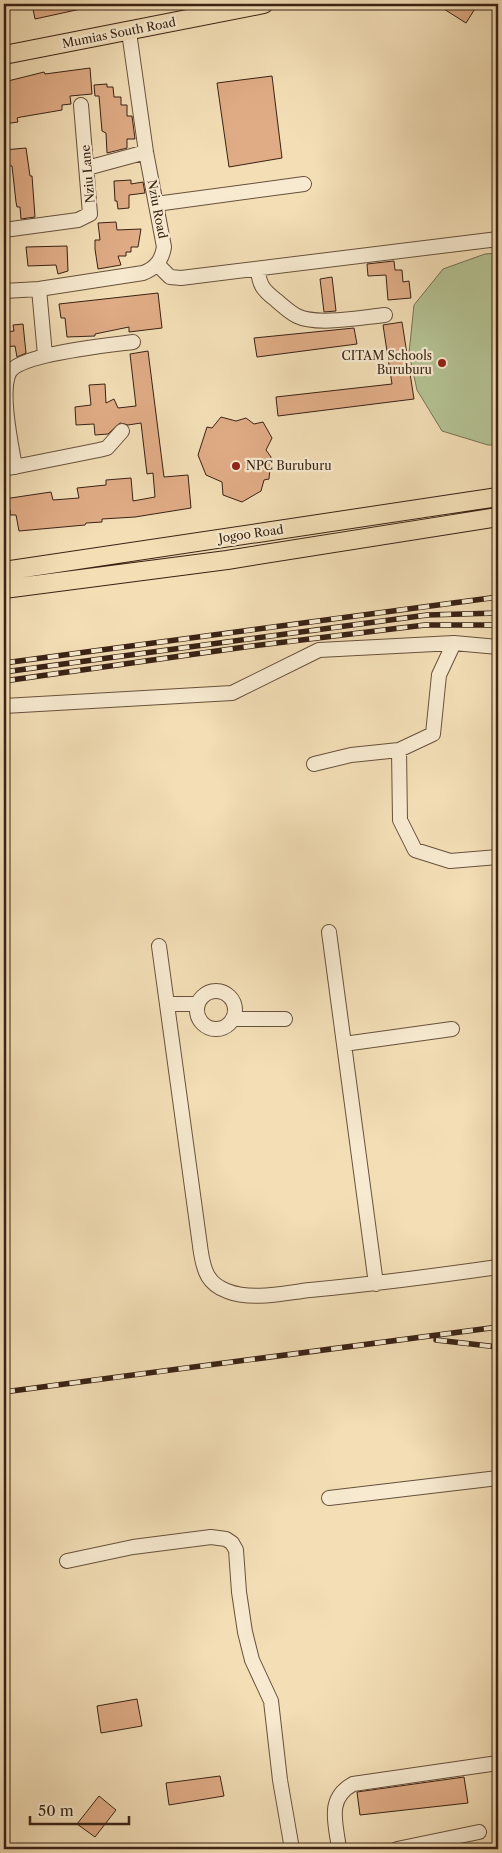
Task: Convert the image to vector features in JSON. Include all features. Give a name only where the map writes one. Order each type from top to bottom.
[{"type":"main road","name":"Mumias South Road","points":[[4,54],[129,32],[264,4]]},
{"type":"main road","name":"Jogoo Road","points":[[4,571],[498,498]]},
{"type":"main road","name":"Jogoo Road","points":[[4,589],[217,561],[498,517]]},
{"type":"street","name":"Nziu Road","points":[[129,32],[146,152],[164,247],[163,256],[157,264]]},
{"type":"street","name":"Nziu Lane","points":[[4,230],[78,220],[88,216],[91,209],[81,105]]},
{"type":"street","points":[[87,168],[146,152]]},
{"type":"street","points":[[156,204],[304,184]]},
{"type":"street","points":[[4,291],[39,289],[143,273],[157,264],[170,277],[181,278],[498,239]]},
{"type":"street","points":[[258,268],[258,280],[263,290],[296,316],[303,319],[315,320],[385,315]]},
{"type":"street","points":[[39,289],[45,355]]},
{"type":"street","points":[[122,431],[107,448],[9,468],[6,380],[14,367],[45,355],[133,342]]},
{"type":"street","points":[[314,764],[351,755],[399,750],[433,734],[439,675],[454,643]]},
{"type":"street","points":[[4,706],[232,693],[319,650],[454,643],[498,647]]},
{"type":"street","points":[[399,750],[400,820],[415,850],[450,861],[498,857]]},
{"type":"street","points":[[328,932],[376,1284]]},
{"type":"street","points":[[159,946],[205,1274],[227,1291],[250,1296],[376,1284],[498,1267]]},
{"type":"street","points":[[217,990],[229,995],[235,1006],[233,1019],[223,1028],[209,1028],[198,1018],[197,1004],[205,994],[217,990]]},
{"type":"street","points":[[167,1004],[197,1004]]},
{"type":"street","points":[[233,1019],[285,1018]]},
{"type":"street","points":[[344,1044],[452,1029]]},
{"type":"street","points":[[329,1498],[498,1478]]},
{"type":"street","points":[[68,1561],[133,1547],[211,1537],[226,1539],[232,1543],[236,1550],[239,1592],[245,1632],[252,1660],[272,1701],[280,1780],[292,1849]]},
{"type":"street","points":[[340,1849],[334,1808],[342,1790],[353,1784],[498,1763]]},
{"type":"street","points":[[397,1849],[479,1832]]},
{"type":"green space","points":[[498,253],[498,445],[488,445],[442,431],[417,390],[409,353],[414,305],[443,269],[485,254]]},
{"type":"building","points":[[32,4],[90,4],[90,7],[35,19]]},
{"type":"building","points":[[436,4],[478,4],[466,23]]},
{"type":"building","points":[[90,68],[92,94],[70,96],[71,104],[62,105],[62,110],[21,117],[17,118],[18,122],[4,124],[4,82],[44,72],[45,74]]},
{"type":"building","points":[[272,76],[282,158],[229,167],[217,83]]},
{"type":"building","points":[[107,84],[107,87],[113,87],[114,97],[121,97],[121,105],[127,105],[127,116],[132,116],[135,139],[127,139],[127,148],[107,153],[106,133],[102,131],[99,96],[95,96],[94,85]]},
{"type":"building","points":[[26,148],[30,176],[32,176],[35,217],[21,219],[20,207],[17,207],[16,202],[12,166],[4,166],[4,150]]},
{"type":"building","points":[[131,180],[131,184],[143,182],[145,193],[129,195],[129,208],[118,209],[117,201],[115,201],[114,181]]},
{"type":"building","points":[[116,222],[117,230],[141,229],[138,247],[131,247],[131,252],[126,252],[126,256],[118,256],[121,265],[98,269],[95,240],[100,240],[98,223]]},
{"type":"building","points":[[67,246],[68,271],[58,274],[56,265],[28,266],[26,247]]},
{"type":"building","points":[[394,261],[395,270],[402,270],[403,282],[409,281],[411,298],[388,300],[386,275],[368,276],[367,264]]},
{"type":"building","points":[[332,277],[336,311],[324,312],[320,279]]},
{"type":"building","points":[[158,293],[162,328],[129,332],[129,327],[95,334],[95,336],[67,337],[65,318],[61,318],[59,304]]},
{"type":"building","points":[[402,322],[414,399],[278,416],[276,397],[392,384],[383,325]]},
{"type":"building","points":[[23,324],[26,353],[17,357],[15,346],[4,347],[4,332],[14,331],[13,325]]},
{"type":"building","points":[[354,328],[357,344],[257,357],[254,338]]},
{"type":"building","points":[[148,351],[164,477],[188,475],[191,508],[135,517],[102,519],[102,522],[86,523],[85,525],[19,531],[16,515],[10,515],[10,510],[4,511],[4,499],[51,492],[53,500],[79,498],[77,488],[106,485],[106,480],[131,478],[133,501],[155,497],[153,473],[147,474],[141,423],[128,425],[120,423],[108,434],[95,435],[94,424],[76,425],[75,407],[91,405],[89,385],[105,384],[106,403],[114,399],[118,408],[136,406],[130,354]]},
{"type":"building","name":"NPC Buruburu","points":[[221,417],[236,421],[246,418],[254,424],[263,422],[272,438],[266,450],[271,457],[269,479],[264,480],[261,491],[242,502],[223,495],[222,482],[206,475],[198,455],[207,427],[212,428]]},
{"type":"building","points":[[137,1699],[142,1726],[101,1733],[97,1706]]},
{"type":"building","points":[[220,1776],[224,1796],[169,1805],[166,1783]]},
{"type":"building","points":[[464,1777],[468,1803],[360,1815],[357,1792]]},
{"type":"building","points":[[99,1796],[116,1810],[95,1837],[77,1824]]},
{"type":"railway","points":[[4,663],[498,597]]},
{"type":"railway","points":[[4,672],[427,615],[498,613]]},
{"type":"railway","points":[[4,681],[252,646],[425,625],[498,625]]},
{"type":"railway","points":[[4,1392],[498,1327]]},
{"type":"railway","points":[[436,1340],[498,1347]]},
{"type":"place","name":"CITAM Schools Buruburu","points":[[442,363]]},
{"type":"place","name":"NPC Buruburu","points":[[236,466]]}]
